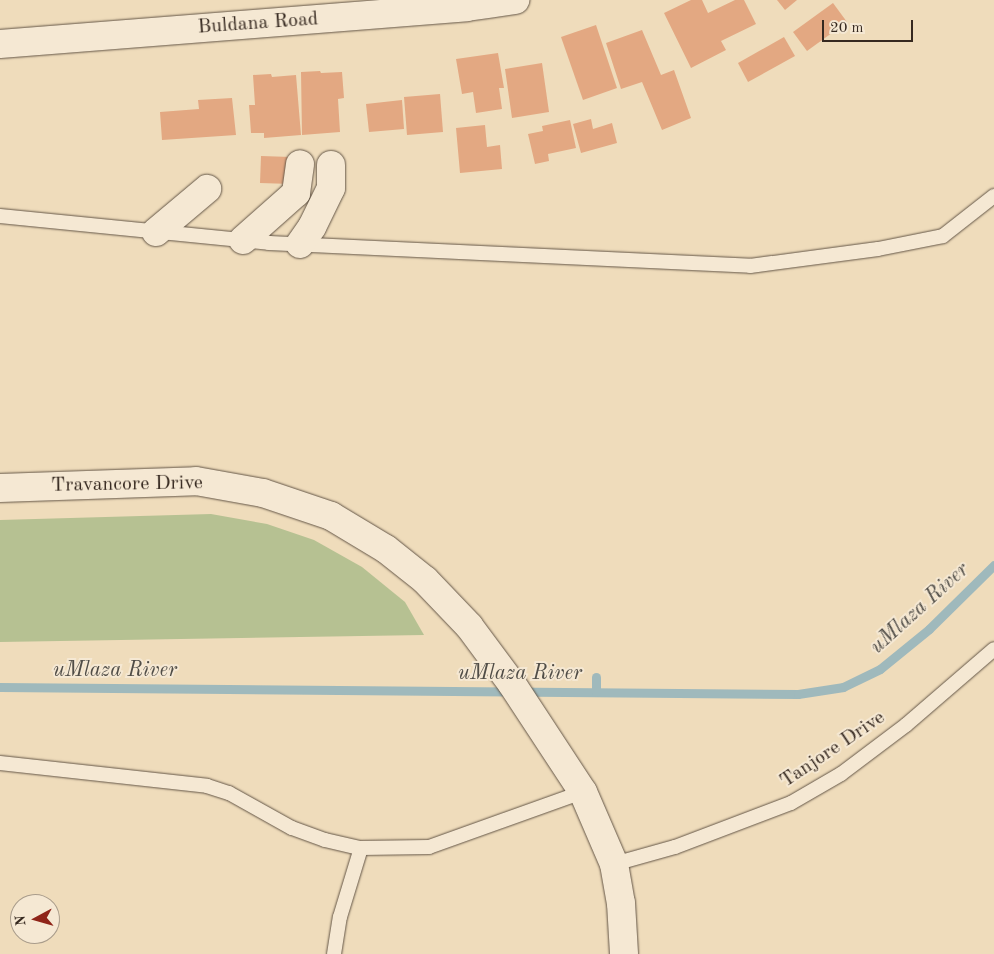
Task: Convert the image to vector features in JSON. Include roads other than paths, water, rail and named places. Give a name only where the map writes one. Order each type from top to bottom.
[{"type":"street","name":"Buldana Road","points":[[0,44],[457,8],[515,0]]},
{"type":"street","points":[[243,240],[296,194],[300,164]]},
{"type":"street","points":[[300,244],[312,227],[331,188],[331,165]]},
{"type":"street","points":[[156,232],[207,189]]},
{"type":"street","name":"Travancore Drive","points":[[0,488],[196,482],[263,493],[331,516],[386,549],[425,580],[469,626],[552,742],[583,792],[614,864],[622,903],[624,954]]},
{"type":"lane","points":[[0,216],[300,244],[750,266],[878,249],[943,236],[994,196]]},
{"type":"lane","name":"Tanjore Drive","points":[[614,864],[675,847],[791,803],[841,774],[906,725],[994,648]]},
{"type":"lane","points":[[0,763],[208,786],[228,793],[292,828],[325,840],[361,848],[429,846],[583,792]]},
{"type":"lane","points":[[334,954],[340,918],[361,848]]},
{"type":"waterway","name":"uMlaza River","points":[[0,687],[798,694],[843,687],[880,669],[929,629],[994,565]]},
{"type":"waterway","points":[[596,677],[596,692]]}]
